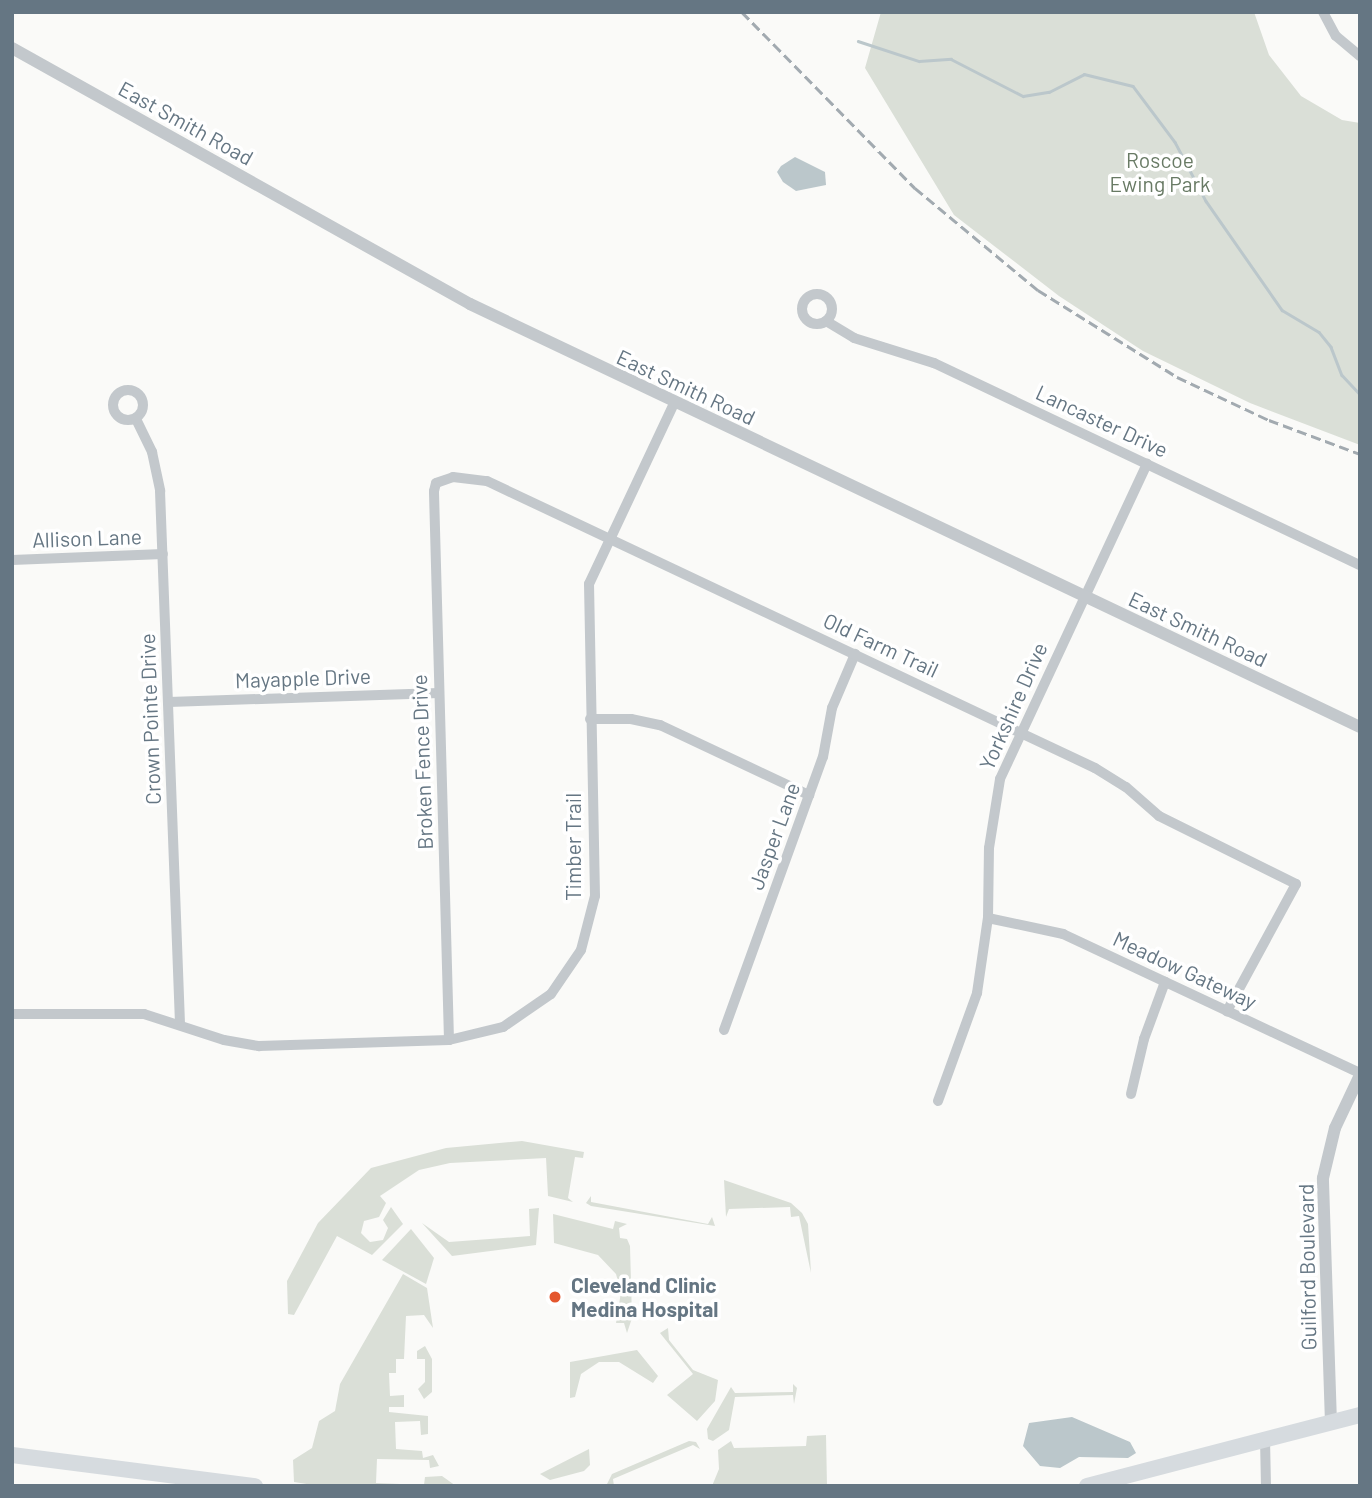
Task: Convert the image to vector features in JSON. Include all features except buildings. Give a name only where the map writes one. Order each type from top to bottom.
[{"type":"highway","points":[[1087,1486],[1360,1415]]},
{"type":"highway","points":[[12,1455],[255,1486]]},
{"type":"street","points":[[1323,12],[1336,36],[1360,56]]},
{"type":"street","name":"East Smith Road","points":[[12,48],[470,304],[1360,727]]},
{"type":"street","name":"Lancaster Drive","points":[[826,321],[854,338],[934,363],[1360,565]]},
{"type":"street","name":"Timber Trail","points":[[12,1014],[124,1012],[180,1023],[224,1040],[260,1046],[449,1040],[486,1034],[520,1019],[551,994],[581,950],[595,896],[587,598],[609,538],[674,402]]},
{"type":"street","name":"Crown Pointe Drive","points":[[136,419],[158,471],[180,1023]]},
{"type":"street","name":"Yorkshire Drive","points":[[938,1101],[977,993],[988,918],[989,848],[1000,779],[1147,464]]},
{"type":"street","name":"Old Farm Trail","points":[[436,483],[453,477],[487,481],[1020,733],[1126,787],[1159,816],[1296,884],[1227,1011]]},
{"type":"street","name":"Broken Fence Drive","points":[[436,483],[449,1040]]},
{"type":"street","name":"Allison Lane","points":[[12,560],[163,554]]},
{"type":"street","name":"Jasper Lane","points":[[724,1030],[822,757],[832,708],[855,654]]},
{"type":"street","name":"Mayapple Drive","points":[[169,702],[439,693]]},
{"type":"street","points":[[590,719],[631,719],[660,725],[809,795]]},
{"type":"street","name":"Meadow Gateway","points":[[988,918],[1063,934],[1360,1074]]},
{"type":"street","points":[[1131,1094],[1144,1039],[1165,982]]},
{"type":"street","name":"Guilford Boulevard","points":[[1331,1423],[1323,1178],[1335,1128],[1360,1074]]},
{"type":"street","points":[[1265,1440],[1266,1486]]},
{"type":"green space","name":"Roscoe Ewing Park","points":[[881,12],[1254,12],[1269,55],[1301,96],[1342,120],[1360,123],[1360,445],[1250,403],[1143,351],[1059,296],[954,215],[865,68]]},
{"type":"green space","points":[[522,1141],[584,1152],[583,1158],[575,1157],[568,1198],[573,1202],[548,1196],[546,1158],[450,1163],[419,1170],[380,1196],[386,1203],[379,1217],[364,1221],[361,1233],[370,1242],[383,1240],[388,1228],[383,1220],[391,1207],[403,1224],[372,1255],[337,1236],[294,1315],[288,1314],[287,1281],[318,1223],[371,1168],[446,1148]]},
{"type":"green space","points":[[724,1180],[791,1203],[802,1213],[808,1224],[811,1273],[799,1216],[791,1217],[790,1207],[729,1209],[726,1217]]},
{"type":"green space","points":[[591,1196],[591,1202],[708,1224],[712,1217],[715,1226],[591,1206],[586,1203]]},
{"type":"green space","points":[[539,1208],[536,1245],[452,1256],[422,1223],[449,1242],[530,1236],[529,1209]]},
{"type":"green space","points":[[553,1214],[613,1229],[615,1221],[627,1224],[619,1228],[620,1238],[627,1239],[630,1246],[632,1318],[627,1333],[624,1323],[616,1323],[621,1292],[616,1274],[598,1255],[554,1243]]},
{"type":"green space","points":[[411,1229],[434,1258],[426,1284],[382,1260]]},
{"type":"green space","points":[[403,1274],[427,1288],[433,1328],[424,1315],[406,1316],[404,1359],[396,1359],[396,1373],[389,1373],[390,1396],[404,1395],[404,1407],[389,1407],[389,1412],[428,1416],[428,1434],[421,1435],[420,1421],[395,1422],[396,1449],[422,1451],[423,1458],[433,1455],[439,1466],[430,1468],[429,1460],[377,1459],[376,1483],[424,1485],[425,1477],[442,1476],[456,1486],[319,1486],[294,1482],[293,1460],[312,1448],[319,1421],[335,1411],[340,1384]]},
{"type":"green space","points":[[668,1328],[669,1340],[693,1370],[718,1380],[715,1401],[697,1421],[667,1395],[693,1374],[660,1333]]},
{"type":"green space","points":[[425,1346],[432,1359],[432,1392],[424,1399],[418,1389],[425,1382],[425,1359],[417,1359],[417,1351]]},
{"type":"green space","points":[[637,1350],[658,1376],[653,1383],[619,1362],[599,1362],[581,1374],[575,1397],[570,1398],[570,1362]]},
{"type":"green space","points":[[793,1384],[797,1388],[794,1404],[793,1395],[735,1397],[729,1430],[713,1441],[708,1439],[707,1429],[731,1387],[735,1393],[793,1392]]},
{"type":"green space","points":[[826,1435],[827,1486],[712,1486],[719,1469],[718,1450],[731,1441],[734,1448],[806,1446],[807,1436]]},
{"type":"green space","points":[[689,1441],[696,1442],[700,1449],[693,1445],[613,1479],[614,1486],[606,1486],[612,1474]]},
{"type":"green space","points":[[589,1449],[590,1465],[584,1471],[550,1480],[540,1474]]},
{"type":"shaded area","points":[[795,157],[825,172],[826,185],[796,191],[783,182],[777,172]]},
{"type":"shaded area","points":[[1072,1417],[1130,1442],[1136,1453],[1128,1458],[1079,1457],[1060,1468],[1040,1466],[1023,1446],[1029,1423]]},
{"type":"waterway","points":[[858,41],[919,61],[951,59],[1023,96],[1049,92],[1084,74],[1133,86],[1175,142],[1206,201],[1282,310],[1319,332],[1331,347],[1342,375],[1360,394]]},
{"type":"railway","points":[[742,12],[915,188],[1038,290],[1177,377],[1269,420],[1360,454]]},
{"type":"place","name":"Cleveland Clinic Medina Hospital","points":[[555,1297]]}]
